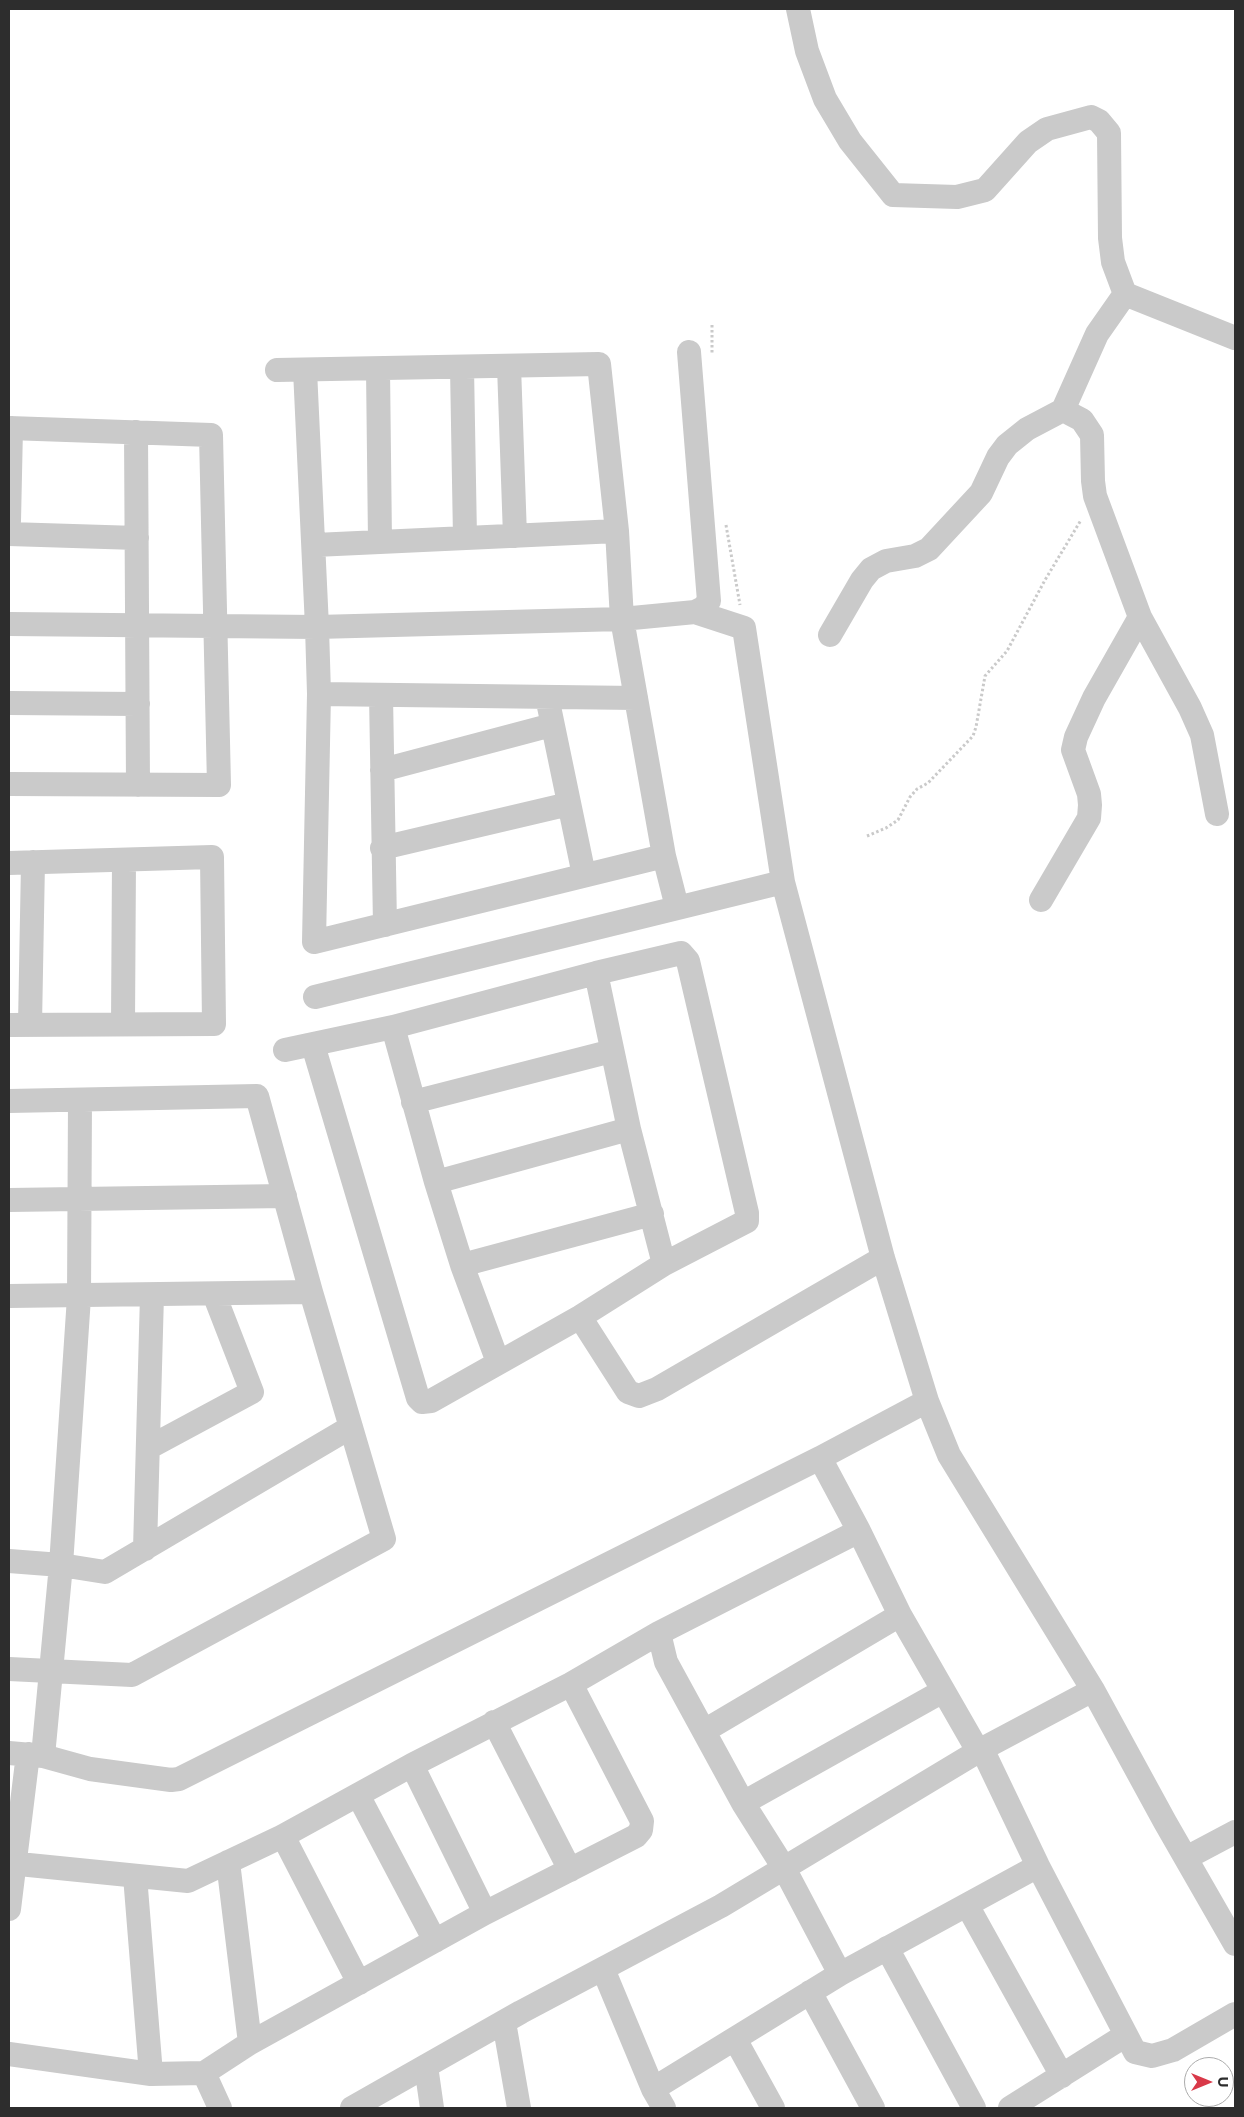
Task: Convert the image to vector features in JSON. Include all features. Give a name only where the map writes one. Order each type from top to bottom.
[{"type":"street","points":[[798,9],[807,51],[825,99],[850,141],[893,195],[957,197],[985,190],[1028,142],[1047,129],[1090,117],[1099,121],[1109,133],[1110,238],[1113,262],[1125,294],[1235,338]]},
{"type":"street","points":[[830,635],[862,580],[871,569],[886,561],[915,556],[929,549],[981,493],[998,457],[1007,445],[1027,429],[1063,410],[1097,334],[1125,294]]},
{"type":"street","points":[[9,624],[317,627],[622,619],[695,612],[703,608],[709,601],[689,352]]},
{"type":"street","points":[[277,370],[599,364],[617,531],[622,619],[664,856],[678,907]]},
{"type":"street","points":[[509,366],[515,536]]},
{"type":"street","points":[[462,367],[465,538]]},
{"type":"street","points":[[378,369],[380,542]]},
{"type":"street","points":[[305,370],[319,694],[314,942],[664,856]]},
{"type":"street","points":[[1063,410],[1082,420],[1092,435],[1095,496],[1140,617],[1190,708],[1202,735],[1217,814]]},
{"type":"street","points":[[9,521],[10,428],[211,435],[219,785],[9,784]]},
{"type":"street","points":[[136,432],[138,785]]},
{"type":"street","points":[[314,544],[617,531]]},
{"type":"street","points":[[9,534],[137,538]]},
{"type":"street","points":[[695,612],[744,628],[762,734],[783,882],[883,1258],[927,1401],[949,1455],[1093,1690],[1235,1944]]},
{"type":"street","points":[[1041,900],[1089,818],[1089,794],[1073,750],[1076,737],[1094,698],[1140,617]]},
{"type":"street","points":[[319,694],[636,698]]},
{"type":"street","points":[[380,695],[385,924]]},
{"type":"street","points":[[547,697],[584,875]]},
{"type":"street","points":[[9,703],[138,704]]},
{"type":"street","points":[[382,770],[552,725]]},
{"type":"street","points":[[382,848],[569,804]]},
{"type":"street","points":[[9,863],[32,862],[212,858],[214,1024],[19,1025],[32,862]]},
{"type":"street","points":[[123,1024],[124,860]]},
{"type":"street","points":[[316,997],[783,882]]},
{"type":"street","points":[[285,1050],[393,1027],[596,973],[681,953],[688,961],[747,1213],[747,1220],[664,1264],[580,1317],[431,1401],[422,1402],[418,1398],[313,1045]]},
{"type":"street","points":[[596,973],[629,1129],[664,1264]]},
{"type":"street","points":[[393,1027],[436,1182],[462,1265],[498,1362]]},
{"type":"street","points":[[413,1102],[612,1051]]},
{"type":"street","points":[[9,1101],[257,1096],[311,1292],[384,1539],[132,1675],[9,1669]]},
{"type":"street","points":[[9,1909],[12,1864],[27,1754],[51,1672],[61,1565],[79,1296],[80,1100]]},
{"type":"street","points":[[436,1182],[629,1129]]},
{"type":"street","points":[[9,1200],[285,1196]]},
{"type":"street","points":[[462,1265],[652,1214]]},
{"type":"street","points":[[580,1317],[628,1392],[639,1396],[658,1388],[883,1258]]},
{"type":"street","points":[[9,1296],[311,1292]]},
{"type":"street","points":[[148,1448],[252,1392],[214,1294]]},
{"type":"street","points":[[145,1548],[152,1295]]},
{"type":"street","points":[[27,1754],[90,1769],[171,1780],[179,1779],[820,1458],[927,1401]]},
{"type":"street","points":[[9,1561],[61,1565],[105,1572],[351,1426]]},
{"type":"street","points":[[820,1458],[859,1531],[900,1615],[974,1744],[982,1749],[1038,1866],[1135,2052],[1152,2056],[1173,2050],[1235,2014]]},
{"type":"street","points":[[12,1864],[188,1881],[283,1836],[412,1765],[570,1684],[659,1634],[859,1531]]},
{"type":"street","points":[[704,1731],[900,1615]]},
{"type":"street","points":[[659,1634],[666,1662],[743,1803],[784,1868],[840,1974]]},
{"type":"street","points":[[9,2054],[151,2074],[204,2074],[250,2043],[485,1913],[636,1836],[641,1830],[642,1821],[570,1684]]},
{"type":"street","points":[[352,2108],[504,2022],[721,1906],[982,1749],[1093,1690]]},
{"type":"street","points":[[743,1803],[943,1691]]},
{"type":"street","points":[[494,1722],[570,1870]]},
{"type":"street","points":[[412,1765],[485,1913]]},
{"type":"street","points":[[358,1795],[435,1941]]},
{"type":"street","points":[[1186,1858],[1235,1832]]},
{"type":"street","points":[[283,1836],[359,1983]]},
{"type":"street","points":[[228,1862],[250,2043]]},
{"type":"street","points":[[603,1969],[658,2099],[735,2039],[810,1992],[1038,1866]]},
{"type":"street","points":[[135,1876],[151,2074]]},
{"type":"street","points":[[967,1905],[1062,2076]]},
{"type":"street","points":[[887,1948],[974,2108]]},
{"type":"street","points":[[810,1992],[873,2108]]},
{"type":"street","points":[[504,2022],[519,2108]]},
{"type":"street","points":[[1010,2108],[1126,2035]]},
{"type":"street","points":[[735,2039],[773,2108]]},
{"type":"street","points":[[426,2066],[432,2108]]},
{"type":"street","points":[[204,2074],[220,2108]]},
{"type":"path","points":[[867,836],[886,828],[898,820],[910,797],[928,783],[973,736],[985,676],[1007,650],[1045,580],[1095,496]]}]
